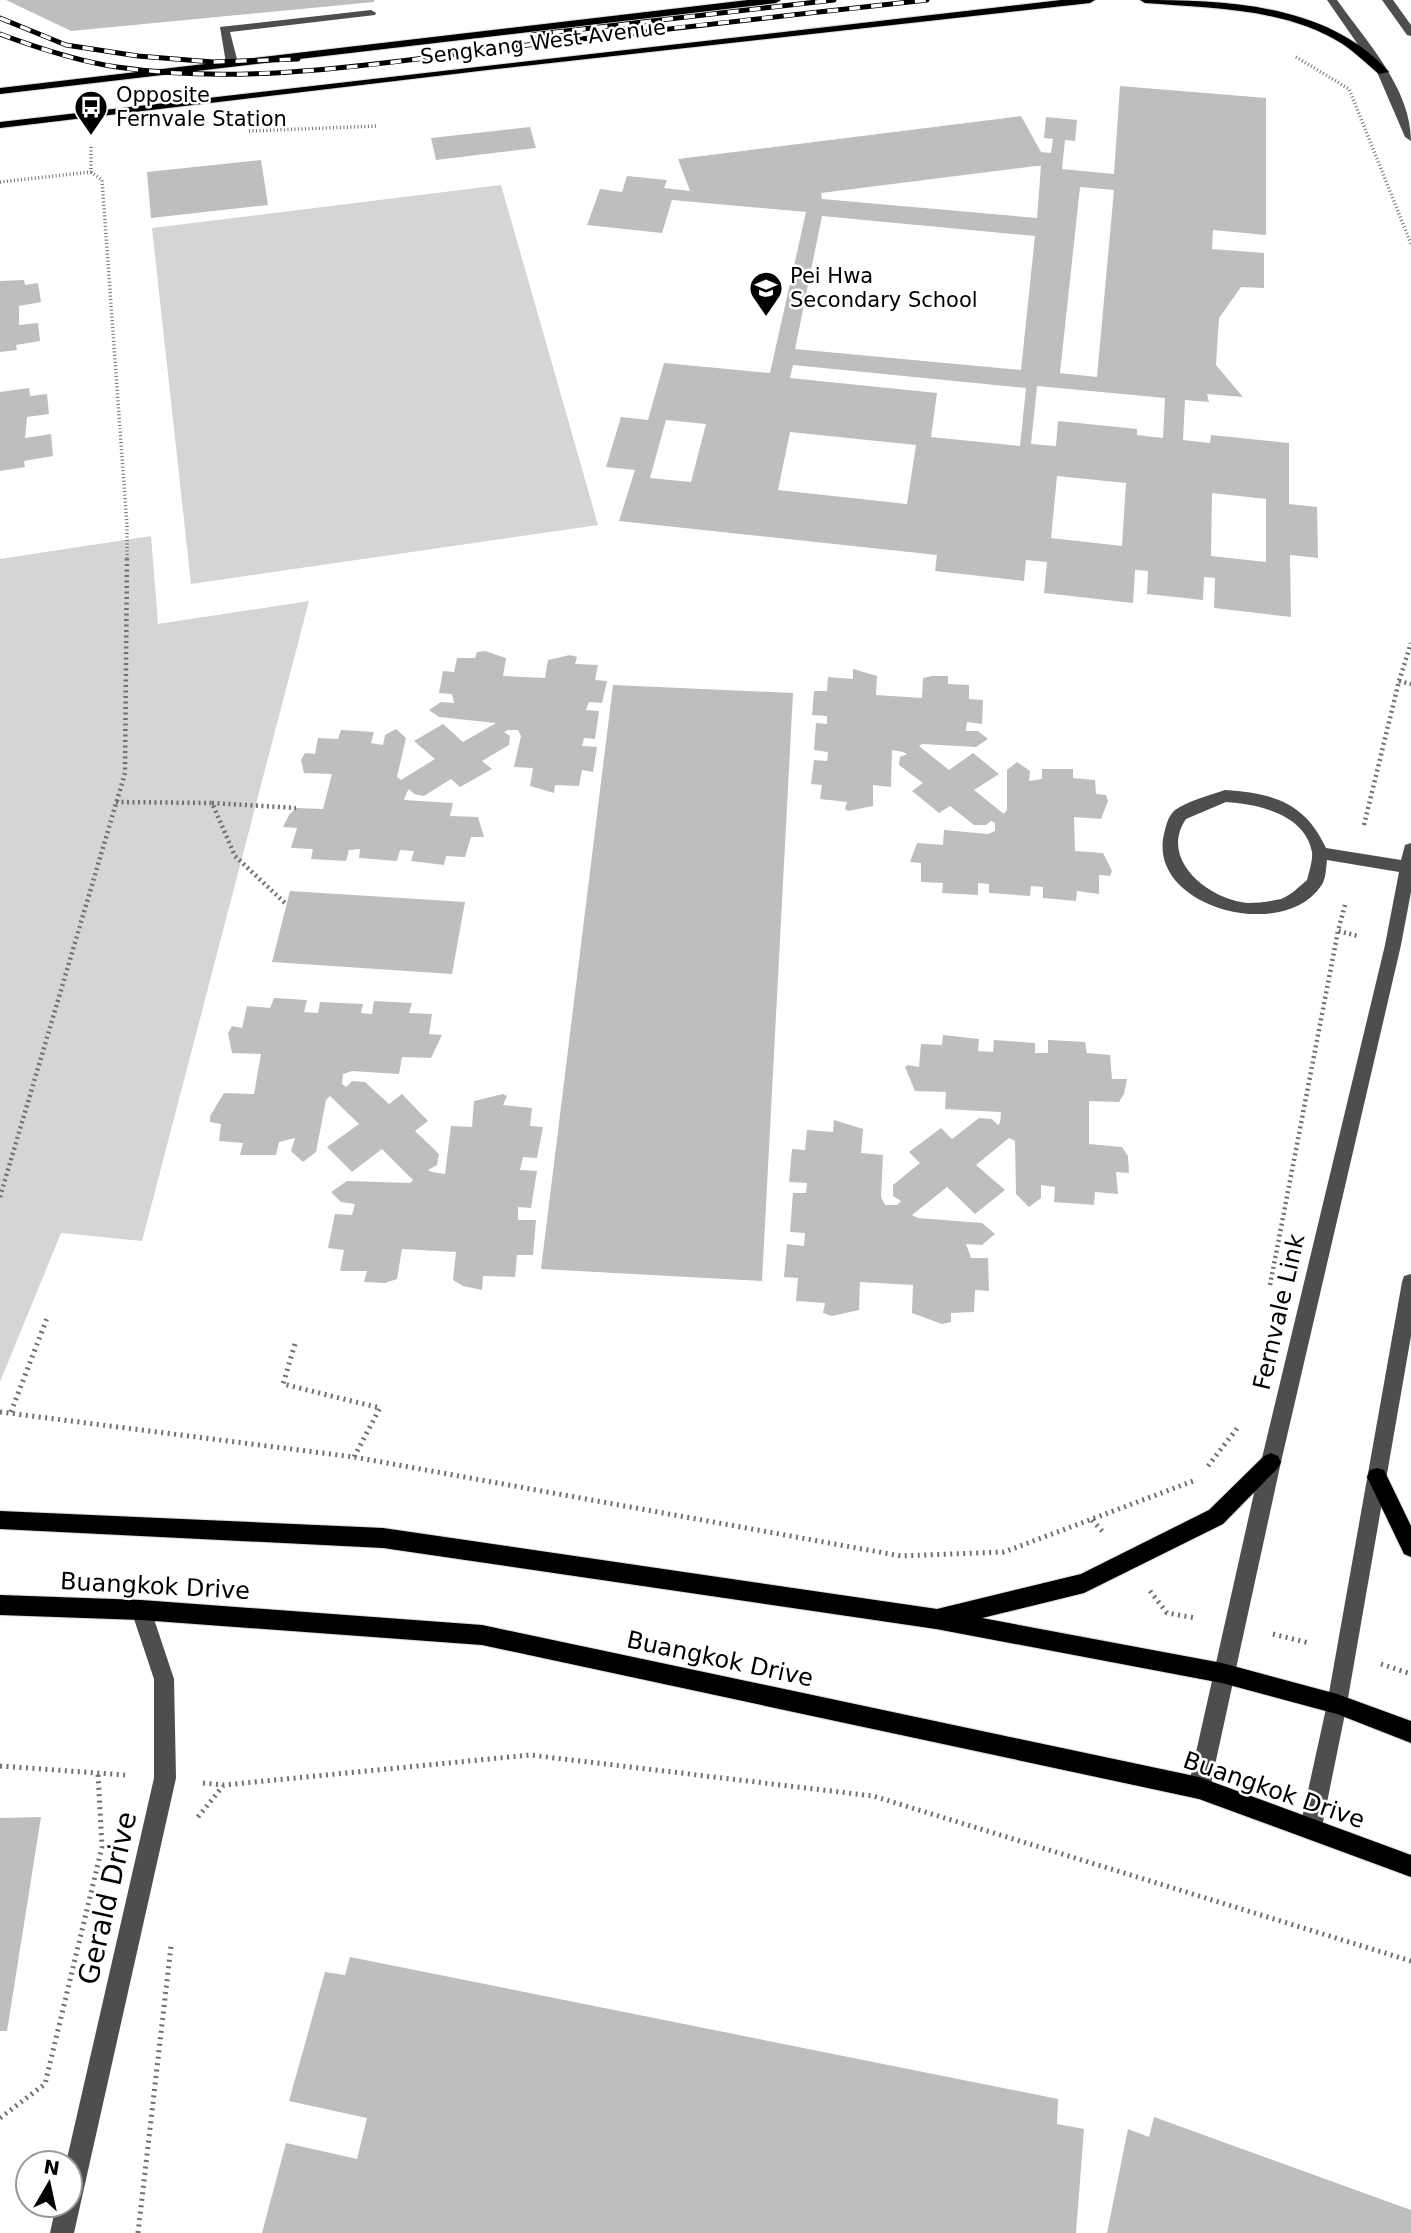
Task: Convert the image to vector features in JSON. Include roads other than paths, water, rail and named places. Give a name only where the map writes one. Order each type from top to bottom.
[{"type":"main road","name":"Sengkang West Avenue","points":[[0,91],[776,0]]},
{"type":"main road","name":"Sengkang West Avenue","points":[[0,125],[496,66],[1090,0]]},
{"type":"main road","points":[[1145,0],[1264,14],[1305,24],[1342,38],[1383,72]]},
{"type":"main road","points":[[936,1619],[1084,1583],[1216,1517],[1271,1462]]},
{"type":"main road","points":[[1377,1476],[1411,1547]]},
{"type":"main road","points":[[0,1520],[383,1538],[936,1619],[1222,1673],[1337,1704],[1411,1732]]},
{"type":"main road","name":"Buangkok Drive","points":[[0,1605],[141,1609],[482,1635],[1199,1788],[1411,1866]]},
{"type":"street","points":[[1332,0],[1383,72],[1411,138]]},
{"type":"street","points":[[1387,0],[1411,33]]},
{"type":"street","points":[[232,64],[225,29],[371,13]]},
{"type":"street","points":[[1225,796],[1256,798],[1287,810],[1309,829],[1320,853],[1315,883],[1287,904],[1248,909],[1206,897],[1180,874],[1169,848],[1175,822],[1180,815],[1225,796]]},
{"type":"street","points":[[1320,853],[1409,858]]},
{"type":"street","name":"Fernvale Link","points":[[1199,1788],[1222,1673],[1393,945],[1409,858]]},
{"type":"street","points":[[1311,1827],[1337,1704],[1411,1282]]},
{"type":"street","name":"Gerald Drive","points":[[81,2149],[165,1778],[164,1679],[141,1609]]},
{"type":"railway","points":[[531,35],[834,0]]},
{"type":"railway","points":[[0,34],[58,54],[117,67],[168,72],[271,73],[323,70],[927,0]]},
{"type":"railway","points":[[0,18],[66,45],[138,56],[213,62],[298,59]]},
{"type":"place","name":"Opposite Fernvale Station","points":[[91,137]]},
{"type":"place","name":"Pei Hwa Secondary School","points":[[766,318]]}]
